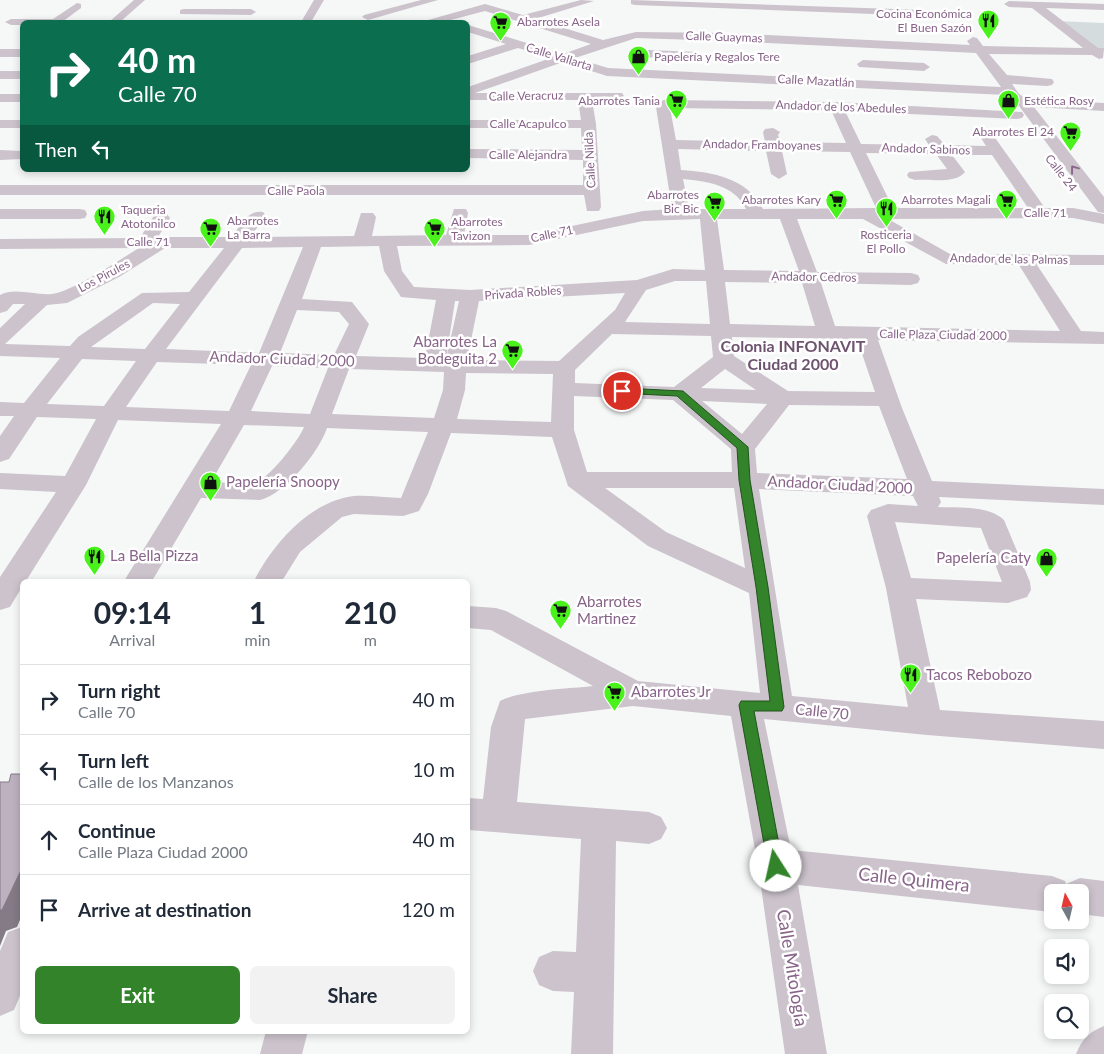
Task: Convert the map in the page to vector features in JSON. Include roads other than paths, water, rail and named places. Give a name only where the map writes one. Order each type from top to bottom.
[{"type":"street","points":[[116,20],[140,0]]},
{"type":"street","points":[[307,20],[319,0]]},
{"type":"street","points":[[366,20],[376,0]]},
{"type":"street","points":[[366,20],[433,0]]},
{"type":"street","points":[[452,20],[510,0]]},
{"type":"street","points":[[885,16],[886,0]]},
{"type":"street","points":[[635,2],[662,1],[723,10],[885,16],[958,21]]},
{"type":"street","name":"Calle 24","points":[[949,1],[947,4],[958,21],[984,50],[1003,79],[1014,102],[1101,214]]},
{"type":"street","points":[[522,19],[588,3]]},
{"type":"street","points":[[1009,4],[1104,7]]},
{"type":"street","points":[[1035,5],[1101,54]]},
{"type":"street","points":[[485,7],[522,19],[581,32],[603,44]]},
{"type":"street","points":[[6,29],[25,12],[73,8],[58,20]]},
{"type":"street","points":[[175,20],[188,8],[253,8],[244,20]]},
{"type":"street","points":[[723,10],[736,53]]},
{"type":"street","points":[[1056,21],[1076,22]]},
{"type":"street","points":[[6,29],[20,27]]},
{"type":"street","points":[[6,29],[20,33]]},
{"type":"street","name":"Calle Vallarta","points":[[471,31],[607,72],[623,73]]},
{"type":"street","name":"Calle Guaymas","points":[[470,90],[629,35],[659,31],[798,40],[897,41],[984,50],[1101,54]]},
{"type":"street","points":[[798,40],[799,56]]},
{"type":"street","points":[[470,59],[518,44]]},
{"type":"street","points":[[0,53],[20,53]]},
{"type":"street","points":[[648,54],[698,56]]},
{"type":"street","points":[[672,55],[673,75]]},
{"type":"street","points":[[867,83],[861,60],[922,63],[934,87]]},
{"type":"street","name":"Calle Mazatlán","points":[[623,73],[673,75],[736,73],[801,76],[867,83],[934,87],[1014,102]]},
{"type":"street","points":[[0,75],[20,74]]},
{"type":"street","points":[[1003,79],[1047,82]]},
{"type":"street","points":[[584,96],[617,96]]},
{"type":"street","name":"Calle Veracruz","points":[[470,97],[584,96]]},
{"type":"street","name":"Calle Nilda","points":[[584,96],[589,124],[588,155],[591,190],[597,224]]},
{"type":"street","points":[[0,98],[20,98]]},
{"type":"street","points":[[1014,102],[1102,109]]},
{"type":"street","name":"Andador de los Abedules","points":[[669,144],[663,107],[666,104],[836,106],[971,113],[1014,102]]},
{"type":"street","points":[[836,106],[888,214]]},
{"type":"street","points":[[971,113],[1040,213]]},
{"type":"street","points":[[0,124],[20,124]]},
{"type":"street","name":"Calle Acapulco","points":[[470,124],[589,124]]},
{"type":"street","points":[[779,174],[770,132],[789,133]]},
{"type":"street","points":[[669,144],[681,214]]},
{"type":"street","name":"Andador Framboyanes","points":[[669,144],[855,146]]},
{"type":"street","points":[[915,175],[954,174],[957,172],[936,144]]},
{"type":"street","name":"Andador Sabinos","points":[[855,146],[936,144],[997,151]]},
{"type":"street","name":"Calle Alejandra","points":[[470,154],[588,155]]},
{"type":"street","points":[[0,155],[20,155]]},
{"type":"street","points":[[674,174],[710,176],[729,182],[754,204],[757,214]]},
{"type":"street","points":[[111,190],[121,177]]},
{"type":"street","points":[[362,239],[362,212],[367,184]]},
{"type":"street","name":"Calle Paola","points":[[8,190],[111,190],[367,184],[591,190]]},
{"type":"street","points":[[0,207],[8,190]]},
{"type":"street","points":[[454,240],[460,213]]},
{"type":"street","points":[[0,214],[79,214],[55,244]]},
{"type":"street","name":"Calle 71","points":[[0,244],[362,239],[529,240],[597,224],[643,216],[681,214],[1101,214]]},
{"type":"street","points":[[708,214],[722,324],[724,358]]},
{"type":"street","points":[[787,214],[810,277],[827,333]]},
{"type":"street","name":"Andador de las Palmas","points":[[866,214],[946,259],[1104,260]]},
{"type":"street","points":[[8,591],[73,485],[110,417],[155,350],[236,241],[257,216]]},
{"type":"street","points":[[154,242],[161,218]]},
{"type":"street","points":[[139,579],[231,427],[291,304],[316,240]]},
{"type":"street","name":"Privada Robles","points":[[388,240],[393,271],[408,293],[446,297],[639,286]]},
{"type":"street","name":"Los Pirules","points":[[0,307],[8,298],[60,299],[112,273],[154,242]]},
{"type":"street","points":[[1026,260],[1075,338]]},
{"type":"street","name":"Andador Cedros","points":[[639,286],[673,275],[911,279]]},
{"type":"street","points":[[639,286],[623,313],[606,328],[564,378],[562,430],[577,480],[657,539],[762,587]]},
{"type":"street","points":[[444,366],[470,296]]},
{"type":"street","points":[[0,454],[80,347],[149,297],[194,298]]},
{"type":"street","points":[[444,366],[446,297]]},
{"type":"street","points":[[0,339],[42,299]]},
{"type":"street","points":[[192,489],[260,492],[276,481],[315,430],[359,324],[345,306],[291,304]]},
{"type":"street","points":[[623,313],[722,324]]},
{"type":"street","name":"Calle Plaza Ciudad 2000","points":[[606,328],[722,324],[827,333],[1104,338]]},
{"type":"street","name":"Andador Ciudad 2000","points":[[866,334],[922,489],[934,516]]},
{"type":"street","name":"Andador Ciudad 2000","points":[[0,350],[80,347],[344,357],[564,378]]},
{"type":"street","points":[[679,394],[724,358]]},
{"type":"street","points":[[724,358],[783,398]]},
{"type":"street","points":[[269,579],[291,545],[333,511],[354,504],[403,507],[410,505],[447,418],[456,376],[444,366]]},
{"type":"street","points":[[564,378],[679,394],[877,399],[890,402]]},
{"type":"street","points":[[679,394],[742,447],[745,480],[762,587]]},
{"type":"street","points":[[742,447],[749,442],[783,398]]},
{"type":"street","points":[[0,409],[29,413],[110,417],[231,427],[315,430],[442,426],[562,430]]},
{"type":"street","points":[[0,480],[73,485]]},
{"type":"street","name":"Andador Ciudad 2000","points":[[577,480],[745,480],[1104,498]]},
{"type":"street","points":[[900,588],[1008,593],[1017,590],[995,526],[989,520],[970,516],[888,513],[880,516],[900,588],[927,722]]},
{"type":"street","name":"Calle Mitología","points":[[762,587],[762,706],[776,866],[806,1054]]},
{"type":"street","name":"Calle 70","points":[[470,617],[496,619],[633,693],[927,722],[1104,735]]},
{"type":"street","points":[[633,693],[538,706],[519,706],[511,710],[483,815],[649,828]]},
{"type":"street","points":[[592,1054],[599,824]]},
{"type":"street","name":"Calle Quimera","points":[[776,866],[1044,893]]},
{"type":"street","points":[[1089,897],[1104,899]]},
{"type":"street","points":[[0,996],[20,951]]},
{"type":"street","points":[[553,971],[593,973]]},
{"type":"street","points":[[281,1054],[286,1034]]},
{"type":"street","points":[[1097,1054],[1104,1047]]},
{"type":"place","name":"Cocina Económica El Buen Sazón","points":[[988,40]]},
{"type":"place","name":"Abarrotes Asela","points":[[501,41]]},
{"type":"place","name":"Papelería y Regalos Tere","points":[[638,76]]},
{"type":"place","name":"Abarrotes Tania","points":[[676,120]]},
{"type":"place","name":"Estética Rosy","points":[[1008,120]]},
{"type":"place","name":"Abarrotes El 24","points":[[1070,151]]},
{"type":"place","name":"Abarrotes Kary","points":[[837,219]]},
{"type":"place","name":"Abarrotes Magali","points":[[1007,219]]},
{"type":"place","name":"Abarrotes Bic Bic","points":[[715,221]]},
{"type":"place","name":"Rosticeria El Pollo","points":[[886,227]]},
{"type":"place","name":"Taqueria Atotonilco","points":[[105,236]]},
{"type":"place","name":"Abarrotes La Barra","points":[[211,247]]},
{"type":"place","name":"Abarrotes Tavizon","points":[[435,248]]},
{"type":"place","name":"Abarrotes La Bodeguita 2","points":[[513,370]]},
{"type":"place","name":"Papelería Snoopy","points":[[210,501]]},
{"type":"place","name":"La Bella Pizza","points":[[94,575]]},
{"type":"place","name":"Papelería Caty","points":[[1047,577]]},
{"type":"place","name":"Abarrotes Martinez","points":[[561,630]]},
{"type":"place","name":"Tacos Rebobozo","points":[[910,694]]},
{"type":"place","name":"Abarrotes Jr","points":[[615,711]]},
{"type":"district","name":"Colonia INFONAVIT Ciudad 2000","points":[[793,355]]}]
